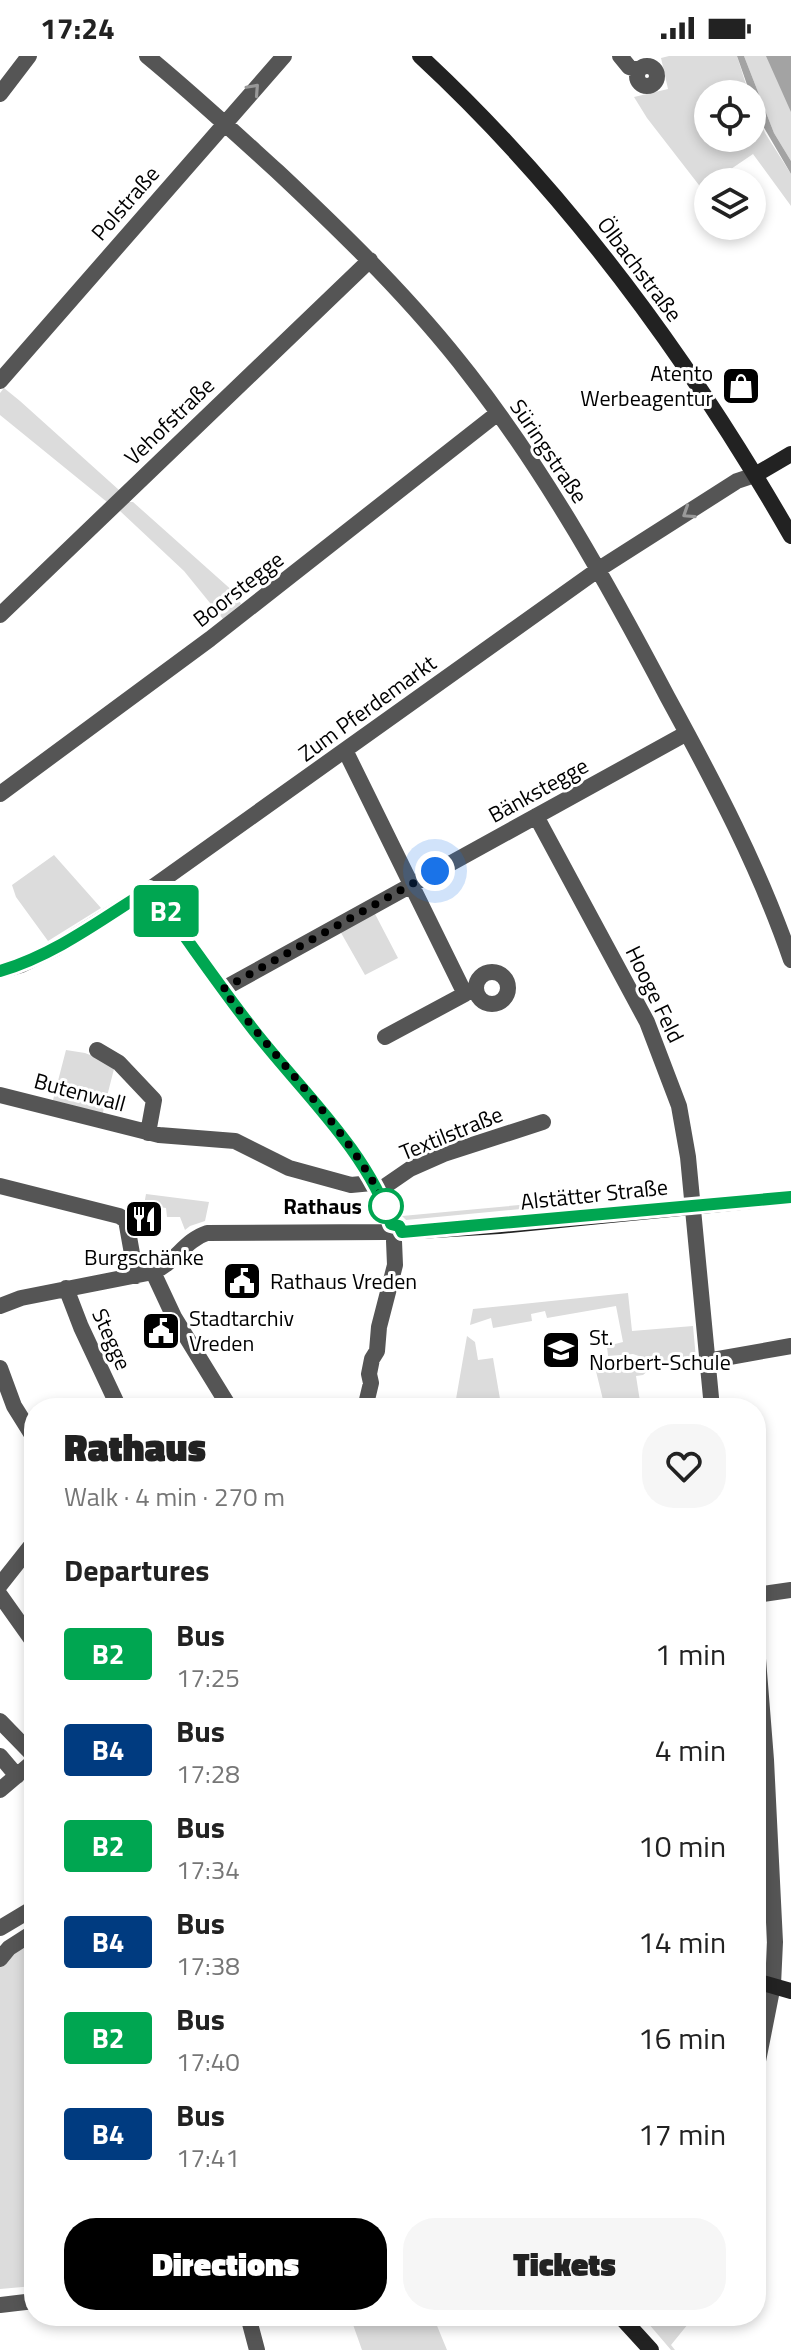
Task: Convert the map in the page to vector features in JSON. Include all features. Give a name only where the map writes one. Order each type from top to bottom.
[{"type":"street","points":[[0,94],[29,56]]},
{"type":"street","name":"Süringstraße","points":[[147,56],[224,123],[370,260],[439,336],[498,413],[599,569],[687,733],[764,889],[791,960]]},
{"type":"street","name":"Polstraße","points":[[0,381],[284,56]]},
{"type":"street","name":"Ölbachstraße","points":[[420,56],[496,130],[583,229],[651,319],[755,475],[791,536]]},
{"type":"street","points":[[620,56],[629,67],[638,70]]},
{"type":"street","name":"Vehofstraße","points":[[0,615],[370,260]]},
{"type":"street","name":"Boorstegge","points":[[0,794],[210,639],[498,413]]},
{"type":"street","points":[[755,475],[791,454]]},
{"type":"street","name":"Zum Pferdemarkt","points":[[0,971],[21,965],[56,948],[150,889],[599,569],[737,481],[755,475]]},
{"type":"street","name":"Bänkstegge","points":[[223,989],[687,733]]},
{"type":"street","points":[[345,750],[410,885],[470,991],[385,1037]]},
{"type":"street","name":"Hooge Feld","points":[[536,816],[622,974],[661,1054],[679,1106],[688,1157],[711,1398]]},
{"type":"street","points":[[150,889],[250,1026],[323,1113],[375,1187],[393,1232],[395,1265],[379,1327],[377,1351],[372,1359],[367,1398]]},
{"type":"street","name":"Butenwall","points":[[97,1050],[119,1063],[154,1100],[148,1133]]},
{"type":"street","name":"Butenwall","points":[[0,1095],[148,1133],[235,1141],[289,1168],[351,1185],[375,1187]]},
{"type":"street","name":"Textilstraße","points":[[375,1187],[444,1154],[543,1122]]},
{"type":"street","points":[[0,1186],[126,1220],[145,1274],[159,1289],[224,1398]]},
{"type":"street","name":"Alstätter Straße","points":[[393,1232],[791,1197]]},
{"type":"street","points":[[0,1306],[66,1288],[145,1274],[168,1265],[191,1240],[207,1233],[393,1232]]},
{"type":"street","name":"Stegge","points":[[66,1288],[114,1398]]},
{"type":"street","points":[[707,1361],[791,1346]]},
{"type":"street","points":[[0,1368],[14,1406],[24,1422]]},
{"type":"street","points":[[0,1585],[24,1555]]},
{"type":"street","points":[[766,1594],[791,1590]]},
{"type":"street","points":[[0,1595],[6,1615],[24,1633]]},
{"type":"street","points":[[0,1721],[24,1747]]},
{"type":"street","points":[[0,1756],[17,1776]]},
{"type":"street","points":[[0,1790],[24,1769]]},
{"type":"street","points":[[766,1781],[775,1942],[766,1976]]},
{"type":"street","points":[[0,1928],[24,1914]]},
{"type":"street","points":[[0,1959],[9,1948],[24,1938]]},
{"type":"street","points":[[766,1984],[791,1991]]},
{"type":"street","points":[[0,2305],[24,2302]]},
{"type":"street","points":[[251,2326],[257,2350]]},
{"type":"street","points":[[629,2326],[651,2350]]},
{"type":"shaded area","points":[[737,56],[745,80],[694,80],[694,152],[766,152],[766,135],[791,174],[791,206],[753,154],[732,168],[694,168],[694,179],[634,97],[668,89],[661,58]]},
{"type":"shaded area","points":[[737,56],[744,56],[753,80],[745,80]]},
{"type":"shaded area","points":[[744,56],[791,56],[791,161],[766,112],[766,80],[753,80]]},
{"type":"shaded area","points":[[766,56],[791,56],[791,112]]},
{"type":"shaded area","points":[[766,112],[791,161],[791,174],[766,131]]},
{"type":"shaded area","points":[[4,388],[119,490],[107,502],[0,415],[0,393]]},
{"type":"shaded area","points":[[128,502],[133,502],[235,593],[241,604],[223,619],[184,571],[120,511]]},
{"type":"shaded area","points":[[54,855],[101,908],[48,941],[16,897],[12,885]]},
{"type":"shaded area","points":[[374,912],[398,958],[365,975],[340,931]]},
{"type":"shaded area","points":[[66,1050],[85,1053],[115,1065],[102,1116],[52,1104]]},
{"type":"shaded area","points":[[146,1194],[209,1202],[205,1221],[185,1230],[180,1217],[167,1217],[166,1208],[144,1205]]},
{"type":"shaded area","points":[[563,1201],[563,1205],[406,1220],[402,1216]]},
{"type":"shaded area","points":[[628,1293],[632,1331],[693,1326],[696,1359],[659,1363],[633,1354],[608,1356],[607,1346],[623,1342],[616,1306],[547,1318],[545,1311],[531,1314],[532,1321],[493,1328],[491,1318],[470,1325],[473,1309]]},
{"type":"shaded area","points":[[467,1336],[475,1342],[478,1360],[493,1358],[500,1398],[456,1398]]},
{"type":"shaded area","points":[[621,1359],[642,1363],[650,1369],[636,1376],[639,1398],[603,1398],[594,1363]]},
{"type":"shaded area","points":[[24,1945],[24,2287],[0,2289],[0,1967]]},
{"type":"shaded area","points":[[354,2326],[437,2326],[447,2350],[362,2350]]},
{"type":"shaded area","points":[[651,2326],[686,2326],[671,2345],[675,2350],[671,2350]]},
{"type":"bus line","name":"B2","points":[[0,971],[21,965],[56,948],[150,889],[250,1026],[349,1147],[385,1203],[391,1224],[401,1227],[402,1232],[499,1226],[791,1197]]},
{"type":"place","name":"Atento Werbeagentur","points":[[741,386]]},
{"type":"place","name":"Rathaus","points":[[386,1206]]},
{"type":"place","name":"Burgschänke","points":[[144,1219]]},
{"type":"place","name":"Rathaus Vreden","points":[[242,1281]]},
{"type":"place","name":"Stadtarchiv Vreden","points":[[161,1331]]},
{"type":"place","name":"St. Norbert-Schule","points":[[561,1350]]},
{"type":"route","points":[[386,1206],[349,1147],[223,989],[435,871]]}]
